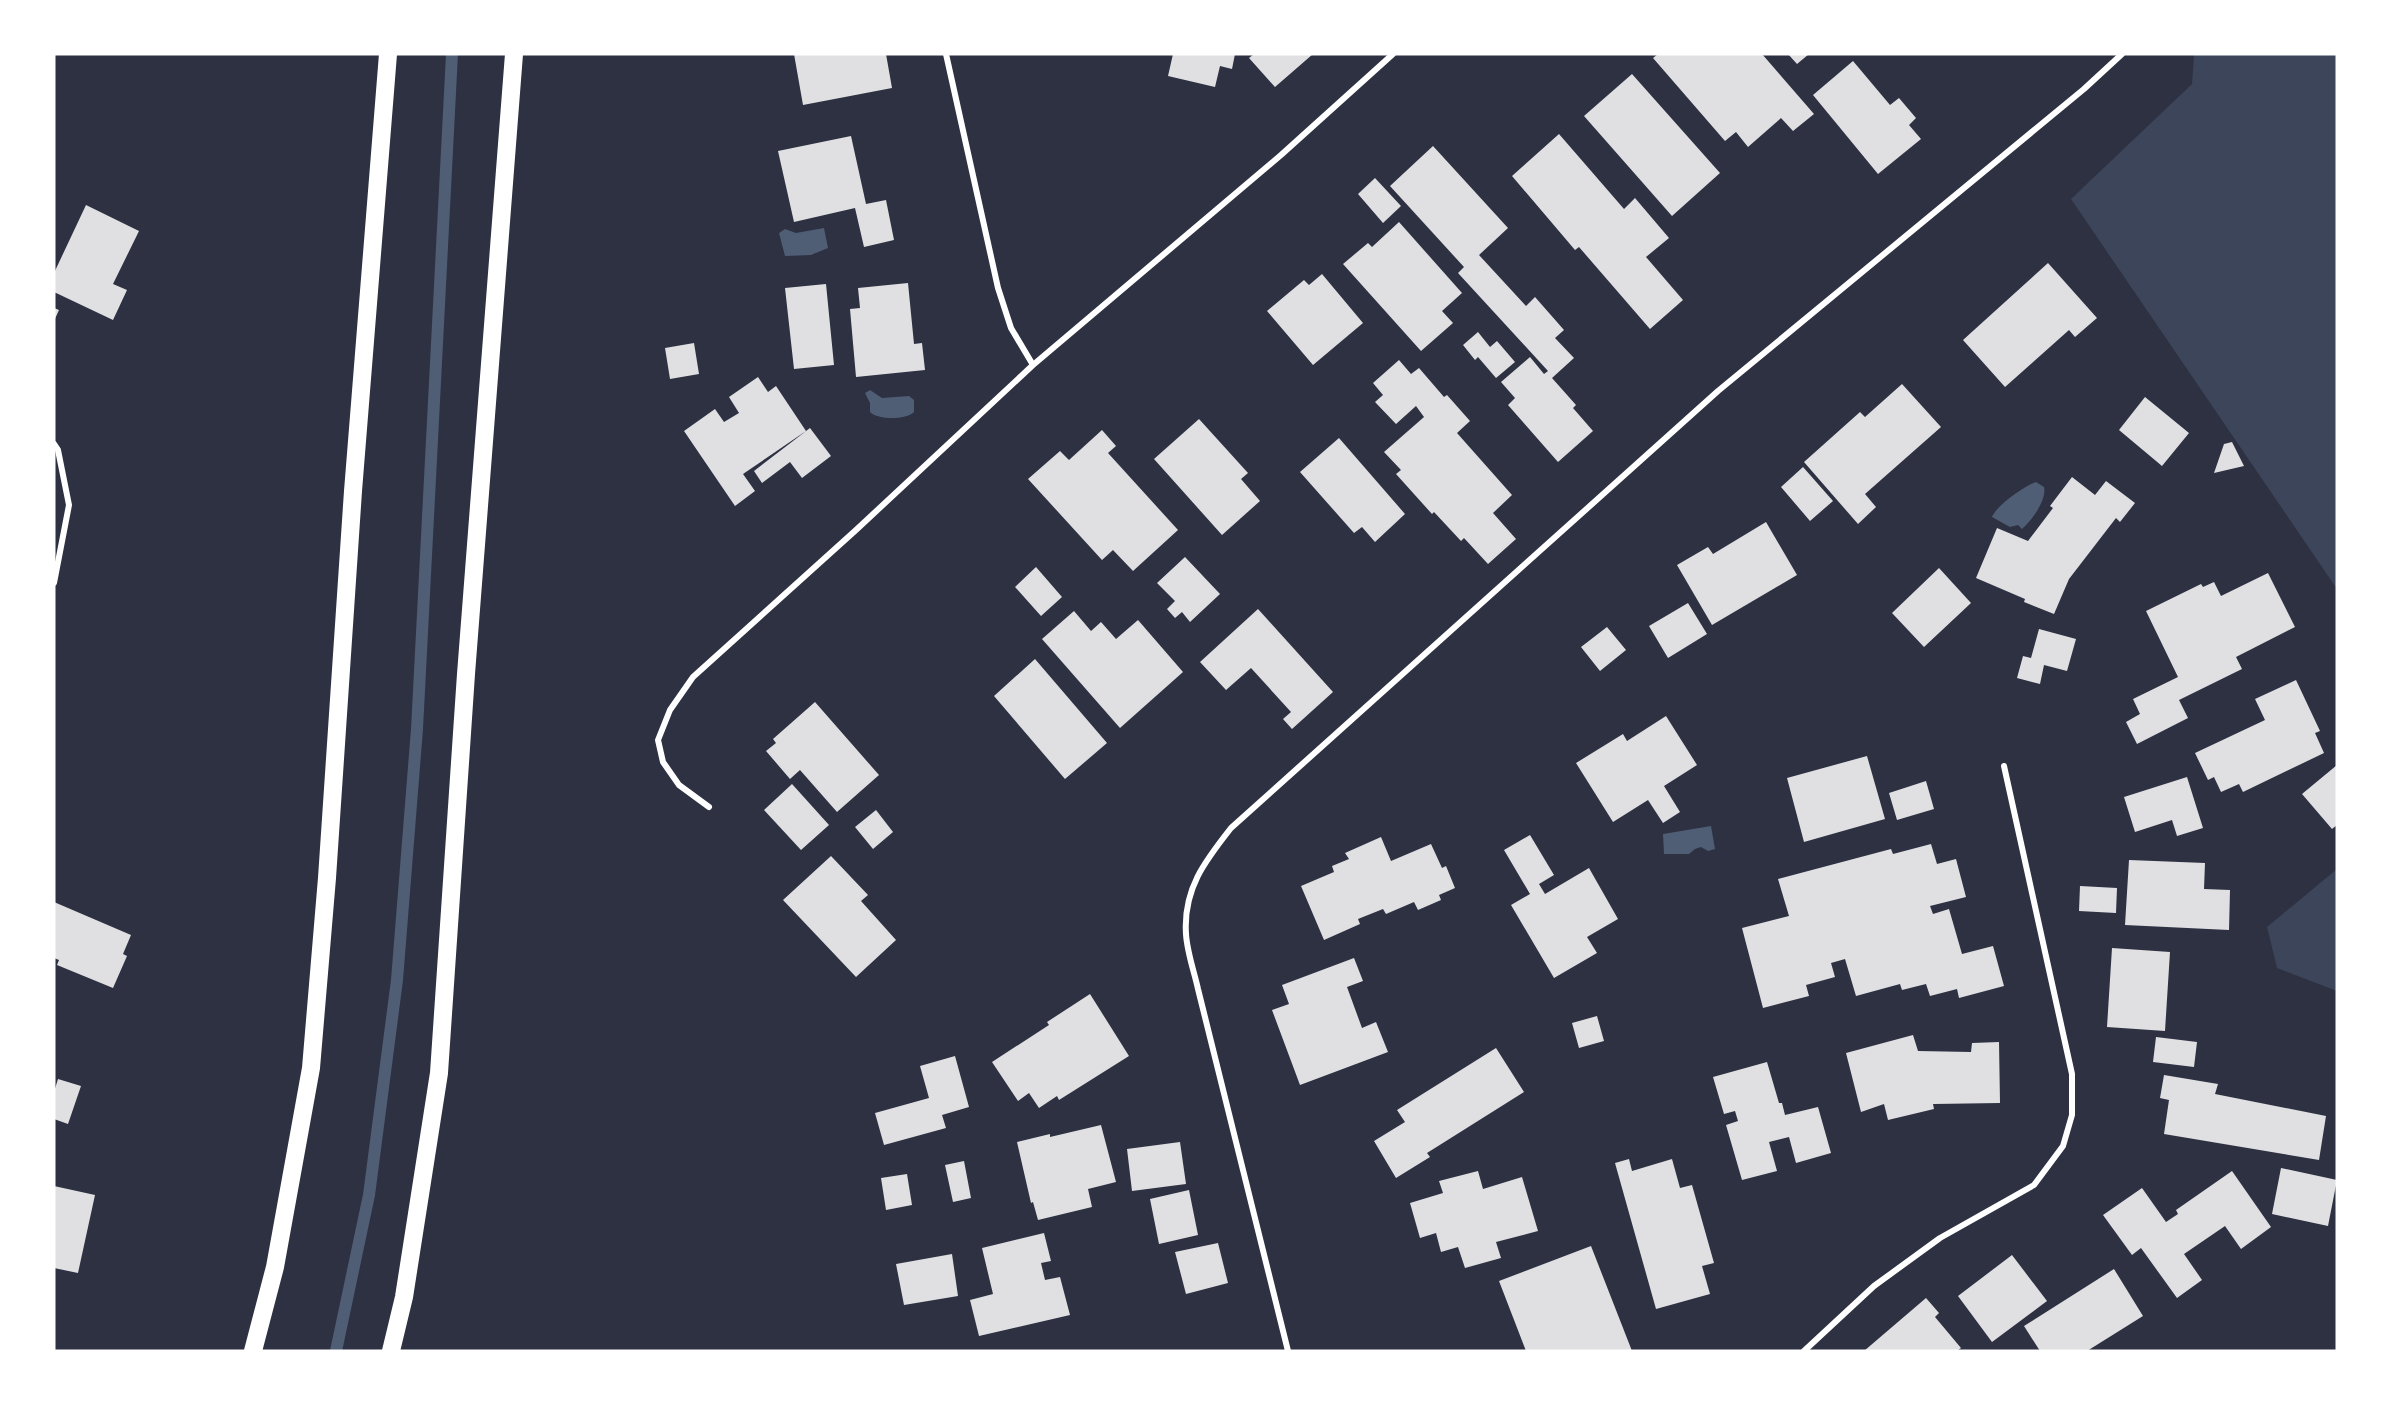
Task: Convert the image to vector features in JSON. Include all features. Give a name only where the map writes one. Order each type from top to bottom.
[{"type":"highway","points":[[253,1351],[275,1268],[311,1068],[327,878],[352,491],[388,54]]},
{"type":"highway","points":[[391,1351],[404,1297],[439,1074],[465,685],[514,54]]},
{"type":"street","points":[[946,54],[998,288],[1011,328],[1034,365]]},
{"type":"street","points":[[709,807],[679,784],[663,762],[658,740],[670,710],[693,677],[1034,365],[1281,154],[1393,54]]},
{"type":"street","points":[[1288,1351],[1186,933],[1189,894],[1204,861],[1231,828],[1718,391],[2084,89],[2122,54]]},
{"type":"street","points":[[54,444],[58,450],[69,505],[54,583]]},
{"type":"street","points":[[1804,1351],[1874,1286],[1940,1238],[2034,1185],[2062,1146],[2072,1115],[2072,1074],[2004,766]]},
{"type":"shaded area","points":[[2194,54],[2337,54],[2337,589],[2071,199],[2192,84]]},
{"type":"shaded area","points":[[824,228],[828,248],[811,255],[785,256],[779,233],[785,229],[796,233]]},
{"type":"shaded area","points":[[870,390],[882,398],[909,396],[914,400],[914,412],[899,418],[874,415],[870,412],[870,403],[865,393]]},
{"type":"shaded area","points":[[2036,482],[2044,487],[2043,498],[2034,515],[2022,529],[2018,525],[2010,527],[1992,517],[1999,507],[2011,497]]},
{"type":"shaded area","points":[[1711,826],[1715,849],[1708,851],[1701,847],[1689,854],[1664,854],[1663,834]]},
{"type":"shaded area","points":[[2337,869],[2337,991],[2277,968],[2267,927]]},
{"type":"building","points":[[794,54],[886,54],[892,88],[803,105]]},
{"type":"building","points":[[1173,54],[1235,54],[1232,69],[1220,66],[1215,87],[1168,76]]},
{"type":"building","points":[[1254,54],[1313,54],[1275,87],[1249,58]]},
{"type":"building","points":[[1658,54],[1762,54],[1814,114],[1793,131],[1781,118],[1748,147],[1736,132],[1725,141],[1653,58]]},
{"type":"building","points":[[1788,54],[1809,54],[1797,64]]},
{"type":"building","points":[[1853,61],[1890,105],[1899,98],[1916,118],[1909,125],[1921,139],[1878,174],[1813,95]]},
{"type":"building","points":[[1632,74],[1720,173],[1672,216],[1584,116]]},
{"type":"building","points":[[1559,134],[1624,209],[1635,198],[1669,238],[1646,257],[1683,300],[1650,329],[1579,247],[1575,250],[1512,176]]},
{"type":"building","points":[[851,136],[866,204],[886,200],[894,240],[864,247],[855,208],[794,222],[778,151]]},
{"type":"building","points":[[1433,146],[1508,228],[1479,255],[1526,306],[1535,297],[1564,330],[1555,338],[1574,358],[1552,378],[1576,405],[1573,408],[1593,431],[1558,462],[1508,405],[1515,398],[1501,382],[1530,357],[1544,374],[1548,371],[1458,273],[1464,267],[1390,186]]},
{"type":"building","points":[[1375,178],[1401,206],[1383,223],[1358,194]]},
{"type":"building","points":[[86,205],[139,231],[113,284],[127,290],[113,320],[54,292],[54,273]]},
{"type":"building","points":[[1399,222],[1462,293],[1442,311],[1453,323],[1421,351],[1343,264],[1368,243],[1372,247]]},
{"type":"building","points":[[2048,263],[2097,318],[2075,337],[2069,330],[2005,387],[1963,340]]},
{"type":"building","points":[[1322,274],[1363,323],[1313,365],[1267,311],[1304,280],[1309,285]]},
{"type":"building","points":[[908,283],[914,344],[922,343],[925,370],[856,377],[850,309],[860,308],[858,288]]},
{"type":"building","points":[[826,284],[834,365],[794,369],[785,288]]},
{"type":"building","points":[[54,308],[59,310],[54,321]]},
{"type":"building","points":[[1478,332],[1490,347],[1497,341],[1515,362],[1496,378],[1478,357],[1475,360],[1463,345]]},
{"type":"building","points":[[694,343],[699,374],[670,379],[665,348]]},
{"type":"building","points":[[1399,360],[1411,374],[1419,368],[1444,397],[1447,395],[1470,421],[1457,433],[1512,495],[1493,513],[1516,539],[1488,564],[1464,538],[1461,541],[1434,512],[1432,514],[1396,474],[1401,470],[1384,452],[1424,417],[1416,406],[1396,424],[1375,402],[1383,395],[1373,383]]},
{"type":"building","points":[[758,377],[768,392],[776,386],[806,431],[743,474],[755,491],[735,506],[684,431],[715,409],[724,422],[739,413],[729,397]]},
{"type":"building","points":[[1902,384],[1941,427],[1865,494],[1876,507],[1858,524],[1804,462],[1860,412],[1865,417]]},
{"type":"building","points":[[2145,397],[2189,433],[2162,466],[2119,430]]},
{"type":"building","points":[[1199,419],[1248,473],[1241,479],[1260,501],[1222,535],[1154,459]]},
{"type":"building","points":[[810,428],[831,456],[802,478],[790,462],[762,483],[754,471]]},
{"type":"building","points":[[1102,430],[1116,446],[1108,453],[1178,530],[1133,571],[1113,550],[1102,560],[1028,479],[1060,451],[1069,460]]},
{"type":"building","points":[[1339,438],[1405,514],[1375,542],[1362,527],[1354,533],[1300,472]]},
{"type":"building","points":[[2232,442],[2244,466],[2214,473],[2224,444]]},
{"type":"building","points":[[1803,467],[1833,501],[1810,521],[1781,487]]},
{"type":"building","points":[[2072,477],[2095,495],[2106,481],[2135,503],[2120,522],[2116,518],[2069,579],[2054,614],[1976,578],[1997,528],[2028,541],[2053,508],[2050,506]]},
{"type":"building","points":[[1766,522],[1797,575],[1712,625],[1677,565],[1708,547],[1713,554]]},
{"type":"building","points":[[1185,557],[1220,594],[1190,622],[1182,612],[1175,618],[1167,609],[1175,601],[1157,583]]},
{"type":"building","points":[[1036,567],[1062,597],[1041,616],[1015,587]]},
{"type":"building","points":[[1939,568],[1971,603],[1924,647],[1892,613]]},
{"type":"building","points":[[2268,573],[2295,627],[2236,657],[2242,669],[2179,700],[2188,718],[2137,744],[2126,722],[2140,714],[2133,699],[2178,677],[2146,611],[2201,584],[2203,587],[2214,582],[2221,596]]},
{"type":"building","points":[[1688,603],[1707,634],[1668,658],[1649,626]]},
{"type":"building","points":[[1258,609],[1333,692],[1292,729],[1283,719],[1291,712],[1251,668],[1226,690],[1200,662]]},
{"type":"building","points":[[1074,611],[1091,631],[1101,622],[1116,639],[1138,620],[1183,672],[1120,728],[1042,639]]},
{"type":"building","points":[[1607,627],[1626,650],[1600,671],[1581,647]]},
{"type":"building","points":[[2039,629],[2076,639],[2067,671],[2044,665],[2040,684],[2017,678],[2023,656],[2031,658]]},
{"type":"building","points":[[1035,659],[1107,743],[1065,779],[994,696]]},
{"type":"building","points":[[2296,680],[2320,731],[2315,733],[2324,753],[2243,792],[2239,784],[2221,792],[2214,777],[2208,780],[2195,753],[2265,720],[2255,699]]},
{"type":"building","points":[[815,702],[879,775],[837,812],[800,770],[790,779],[766,751],[776,743],[773,739]]},
{"type":"building","points":[[1666,716],[1697,765],[1664,786],[1680,812],[1663,823],[1648,800],[1613,822],[1576,763],[1623,734],[1627,741]]},
{"type":"building","points":[[1867,756],[1885,819],[1804,842],[1787,778]]},
{"type":"building","points":[[2337,765],[2337,825],[2332,829],[2302,794]]},
{"type":"building","points":[[2187,777],[2203,828],[2177,836],[2172,820],[2135,832],[2124,797]]},
{"type":"building","points":[[1926,781],[1934,809],[1897,820],[1889,793]]},
{"type":"building","points":[[792,784],[829,825],[801,850],[764,810]]},
{"type":"building","points":[[876,810],[893,832],[873,849],[855,827]]},
{"type":"building","points":[[1530,835],[1554,875],[1539,884],[1545,894],[1589,868],[1618,919],[1587,937],[1597,953],[1554,978],[1511,905],[1530,894],[1504,850]]},
{"type":"building","points":[[1381,837],[1391,861],[1431,844],[1442,868],[1446,866],[1455,888],[1439,895],[1441,900],[1418,910],[1414,902],[1386,914],[1383,909],[1358,919],[1360,924],[1324,940],[1301,886],[1334,872],[1332,866],[1349,859],[1345,853]]},
{"type":"building","points":[[1931,844],[1937,864],[1956,859],[1966,897],[1930,906],[1933,914],[1949,909],[1962,954],[1993,946],[2004,986],[1959,998],[1957,989],[1930,996],[1926,984],[1902,990],[1900,984],[1856,996],[1845,959],[1831,963],[1835,977],[1806,985],[1809,996],[1763,1008],[1742,928],[1789,916],[1778,879],[1891,849],[1893,854]]},
{"type":"building","points":[[831,856],[868,895],[861,901],[896,940],[856,977],[783,900]]},
{"type":"building","points":[[2129,860],[2205,863],[2204,889],[2230,890],[2229,930],[2125,925]]},
{"type":"building","points":[[2080,886],[2117,888],[2116,913],[2079,911]]},
{"type":"building","points":[[54,902],[131,935],[123,954],[127,956],[113,988],[57,965],[59,960],[54,958]]},
{"type":"building","points":[[2112,948],[2170,952],[2165,1031],[2107,1027]]},
{"type":"building","points":[[1354,958],[1363,981],[1347,987],[1362,1028],[1376,1022],[1388,1052],[1300,1085],[1272,1010],[1289,1004],[1282,985]]},
{"type":"building","points":[[1090,994],[1129,1056],[1059,1100],[1057,1096],[1039,1108],[1029,1093],[1018,1101],[992,1062],[1049,1025],[1047,1022]]},
{"type":"building","points":[[1597,1016],[1604,1041],[1579,1048],[1572,1023]]},
{"type":"building","points":[[1913,1035],[1918,1051],[1971,1052],[1972,1043],[1999,1042],[2000,1103],[1933,1104],[1934,1109],[1888,1120],[1884,1104],[1861,1112],[1846,1053]]},
{"type":"building","points":[[2156,1037],[2197,1042],[2194,1067],[2153,1062]]},
{"type":"building","points":[[1496,1048],[1524,1092],[1427,1153],[1430,1157],[1396,1178],[1374,1141],[1405,1122],[1397,1110]]},
{"type":"building","points":[[955,1056],[969,1107],[942,1115],[946,1128],[884,1145],[875,1113],[929,1098],[920,1066]]},
{"type":"building","points":[[1767,1062],[1779,1103],[1782,1103],[1785,1115],[1818,1107],[1831,1153],[1796,1163],[1789,1137],[1769,1142],[1777,1171],[1742,1180],[1726,1125],[1738,1121],[1735,1111],[1724,1114],[1713,1077]]},
{"type":"building","points":[[2164,1075],[2218,1084],[2215,1094],[2326,1116],[2319,1160],[2164,1134],[2169,1100],[2160,1098]]},
{"type":"building","points":[[58,1079],[81,1086],[68,1124],[54,1119],[54,1092]]},
{"type":"building","points":[[1101,1125],[1116,1182],[1088,1189],[1092,1207],[1038,1220],[1033,1202],[1031,1203],[1017,1142]]},
{"type":"building","points":[[1180,1142],[1186,1184],[1132,1191],[1127,1149]]},
{"type":"building","points":[[1629,1159],[1632,1171],[1672,1159],[1680,1188],[1692,1185],[1714,1263],[1702,1266],[1710,1294],[1656,1309],[1615,1163]]},
{"type":"building","points":[[964,1161],[971,1198],[953,1202],[945,1165]]},
{"type":"building","points":[[2281,1168],[2337,1180],[2328,1226],[2272,1214]]},
{"type":"building","points":[[1478,1171],[1483,1189],[1522,1177],[1538,1231],[1496,1242],[1501,1258],[1465,1268],[1458,1247],[1441,1252],[1436,1233],[1420,1238],[1410,1203],[1443,1193],[1439,1181]]},
{"type":"building","points":[[2232,1171],[2271,1227],[2241,1249],[2225,1226],[2184,1254],[2202,1280],[2177,1298],[2141,1248],[2132,1255],[2103,1215],[2142,1188],[2166,1222],[2178,1214],[2176,1210]]},
{"type":"building","points":[[907,1174],[912,1205],[886,1210],[881,1178]]},
{"type":"building","points":[[54,1186],[95,1195],[78,1273],[54,1268]]},
{"type":"building","points":[[1189,1190],[1198,1235],[1159,1244],[1150,1199]]},
{"type":"building","points":[[1044,1233],[1051,1261],[1041,1263],[1045,1280],[1060,1277],[1070,1315],[979,1336],[970,1300],[993,1294],[982,1248]]},
{"type":"building","points":[[1218,1243],[1228,1283],[1186,1294],[1175,1252]]},
{"type":"building","points":[[1591,1246],[1632,1351],[1526,1351],[1499,1281]]},
{"type":"building","points":[[952,1254],[958,1296],[904,1305],[896,1264]]},
{"type":"building","points":[[2012,1255],[2047,1301],[1992,1342],[1958,1296]]},
{"type":"building","points":[[2114,1269],[2143,1316],[2087,1351],[2040,1351],[2024,1326]]},
{"type":"building","points":[[1926,1298],[1939,1313],[1935,1317],[1961,1348],[1957,1351],[1864,1351]]},
{"type":"waterway","points":[[336,1351],[369,1195],[397,980],[417,729],[452,54]]}]
